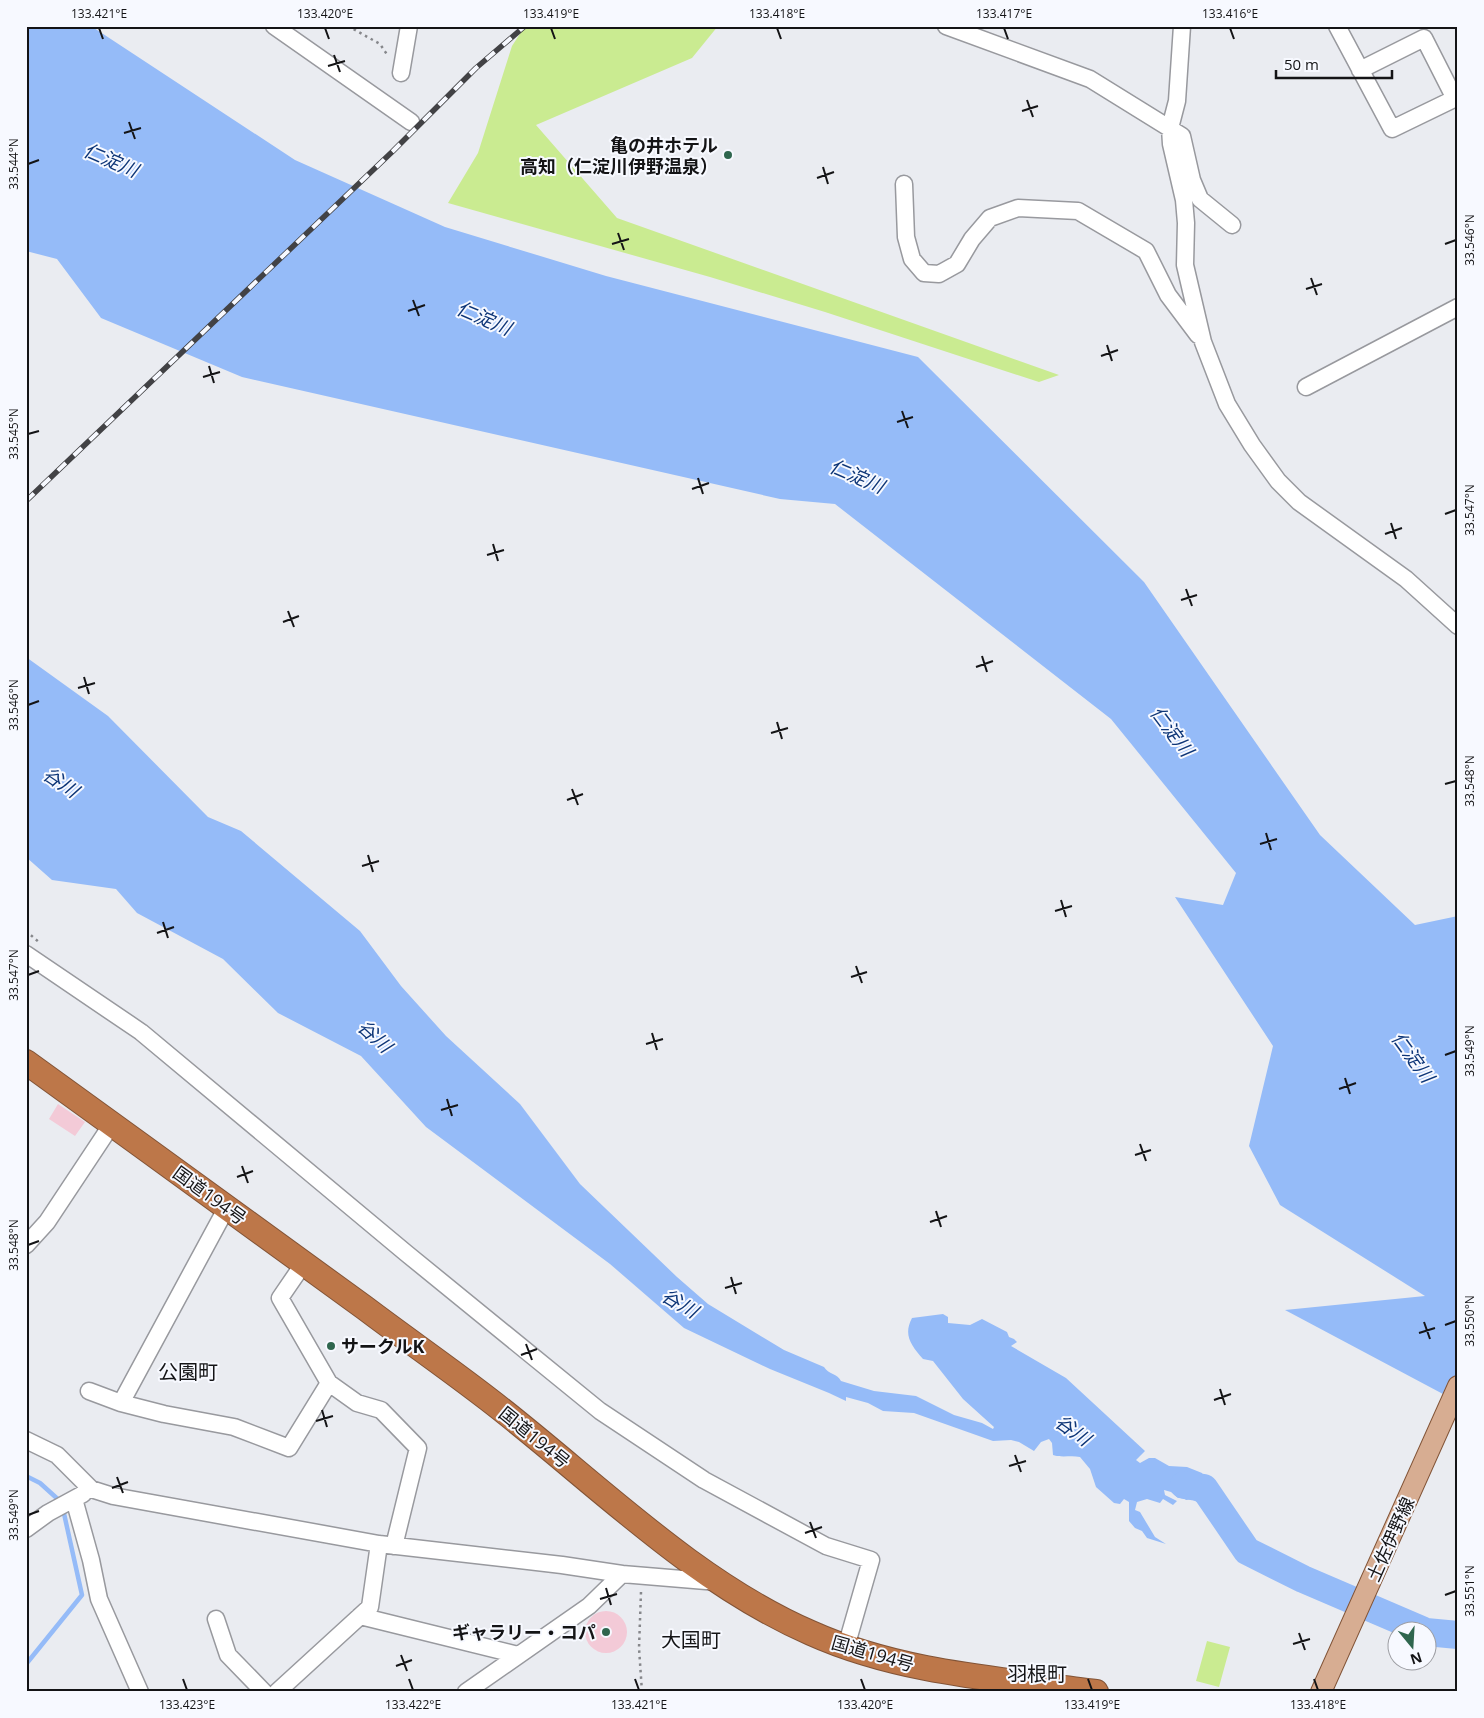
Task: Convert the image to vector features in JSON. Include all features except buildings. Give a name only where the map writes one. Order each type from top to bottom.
[{"type":"highway","name":"国道194号","points":[[26,1062],[489,1399],[641,1524],[720,1582],[753,1603],[812,1634],[885,1660],[919,1667],[1096,1692]]},
{"type":"main road","name":"土佐伊野線","points":[[1321,1692],[1458,1386]]},
{"type":"street","points":[[274,26],[411,122]]},
{"type":"street","points":[[401,73],[409,26]]},
{"type":"street","points":[[946,26],[1090,79],[1182,136],[1192,180],[1200,199],[1232,225]]},
{"type":"street","points":[[1182,26],[1177,101],[1170,128],[1171,144],[1184,200],[1186,223],[1185,265],[1203,342],[1227,404],[1252,446],[1278,481],[1299,502],[1406,580],[1458,626]]},
{"type":"street","points":[[1337,26],[1360,70],[1392,129],[1456,98],[1424,38],[1360,70]]},
{"type":"street","points":[[904,184],[906,237],[912,259],[924,273],[939,274],[957,264],[972,239],[990,218],[1018,208],[1078,211],[1146,251],[1168,295],[1203,342]]},
{"type":"street","points":[[1306,387],[1458,307]]},
{"type":"street","points":[[26,954],[141,1032],[406,1253],[600,1411],[704,1480],[798,1532],[826,1546],[871,1560],[846,1647]]},
{"type":"street","points":[[26,1245],[47,1222],[112,1124]]},
{"type":"street","points":[[121,1403],[226,1207]]},
{"type":"street","points":[[277,1692],[370,1607],[387,1545],[418,1448],[381,1410],[357,1403],[329,1382],[280,1298],[304,1263]]},
{"type":"street","points":[[89,1391],[121,1403],[164,1414],[234,1427],[289,1448],[329,1382]]},
{"type":"street","points":[[26,1440],[57,1455],[91,1489],[113,1496],[387,1545],[562,1565],[622,1574],[720,1582]]},
{"type":"street","points":[[26,1529],[48,1513],[91,1489]]},
{"type":"street","points":[[74,1499],[91,1560],[99,1599],[140,1692]]},
{"type":"street","points":[[466,1692],[589,1606],[622,1574]]},
{"type":"street","points":[[360,1616],[518,1655]]},
{"type":"street","points":[[216,1618],[228,1655],[264,1692]]},
{"type":"path","points":[[348,26],[380,44],[401,73]]},
{"type":"path","points":[[641,1576],[639,1648],[642,1692]]},
{"type":"green space","points":[[525,26],[718,26],[692,58],[536,125],[617,218],[1059,375],[1039,382],[825,312],[710,277],[448,203],[478,153],[512,46]]},
{"type":"green space","points":[[1207,1641],[1230,1647],[1219,1687],[1196,1681]]},
{"type":"water","name":"仁淀川","points":[[26,26],[91,26],[295,160],[445,227],[606,276],[918,357],[1144,582],[1320,835],[1415,925],[1458,916],[1458,1402],[1285,1310],[1425,1296],[1280,1205],[1249,1146],[1273,1046],[1175,897],[1223,905],[1236,873],[1111,719],[835,504],[780,499],[242,377],[101,318],[57,259],[26,251]]},
{"type":"water","points":[[26,657],[108,716],[208,817],[241,831],[360,931],[401,986],[446,1036],[520,1104],[580,1184],[677,1277],[708,1304],[784,1350],[824,1367],[841,1381],[874,1391],[916,1396],[954,1415],[982,1423],[993,1429],[994,1427],[963,1399],[933,1361],[923,1359],[908,1335],[909,1324],[912,1318],[943,1314],[948,1317],[948,1323],[970,1325],[982,1319],[1007,1332],[1009,1337],[1017,1342],[1011,1346],[1066,1378],[1145,1451],[1136,1460],[1140,1463],[1149,1458],[1155,1458],[1169,1466],[1187,1467],[1202,1473],[1205,1479],[1223,1495],[1205,1506],[1191,1499],[1178,1498],[1171,1492],[1164,1490],[1165,1495],[1177,1501],[1173,1505],[1163,1499],[1160,1503],[1147,1499],[1137,1502],[1135,1510],[1140,1512],[1155,1537],[1166,1544],[1147,1538],[1142,1531],[1135,1528],[1129,1521],[1129,1502],[1124,1499],[1120,1504],[1114,1503],[1096,1487],[1090,1469],[1080,1457],[1053,1455],[1052,1443],[1049,1439],[1041,1442],[1034,1451],[1019,1442],[1011,1440],[993,1441],[914,1413],[883,1411],[868,1403],[846,1397],[846,1401],[770,1369],[684,1328],[610,1264],[426,1127],[361,1056],[278,1013],[223,959],[137,913],[116,889],[52,880],[26,857]]},
{"type":"waterway","points":[[26,1476],[40,1483],[61,1502]]},
{"type":"waterway","name":"谷川","points":[[1184,1485],[1204,1488],[1247,1551],[1303,1579],[1399,1620]]},
{"type":"waterway","points":[[27,1663],[82,1595],[63,1509]]},
{"type":"waterway","name":"谷川","points":[[1436,1633],[1458,1635]]},
{"type":"railway","points":[[26,501],[393,151],[476,68],[525,26]]},
{"type":"place","name":"亀の井ホテル 高知（仁淀川伊野温泉）","points":[[728,155]]},
{"type":"place","name":"サークルK","points":[[331,1346]]},
{"type":"place","name":"ギャラリー・コパ","points":[[606,1632]]},
{"type":"district","name":"公園町","points":[[188,1371]]},
{"type":"district","name":"大国町","points":[[691,1639]]},
{"type":"district","name":"羽根町","points":[[1037,1673]]}]
